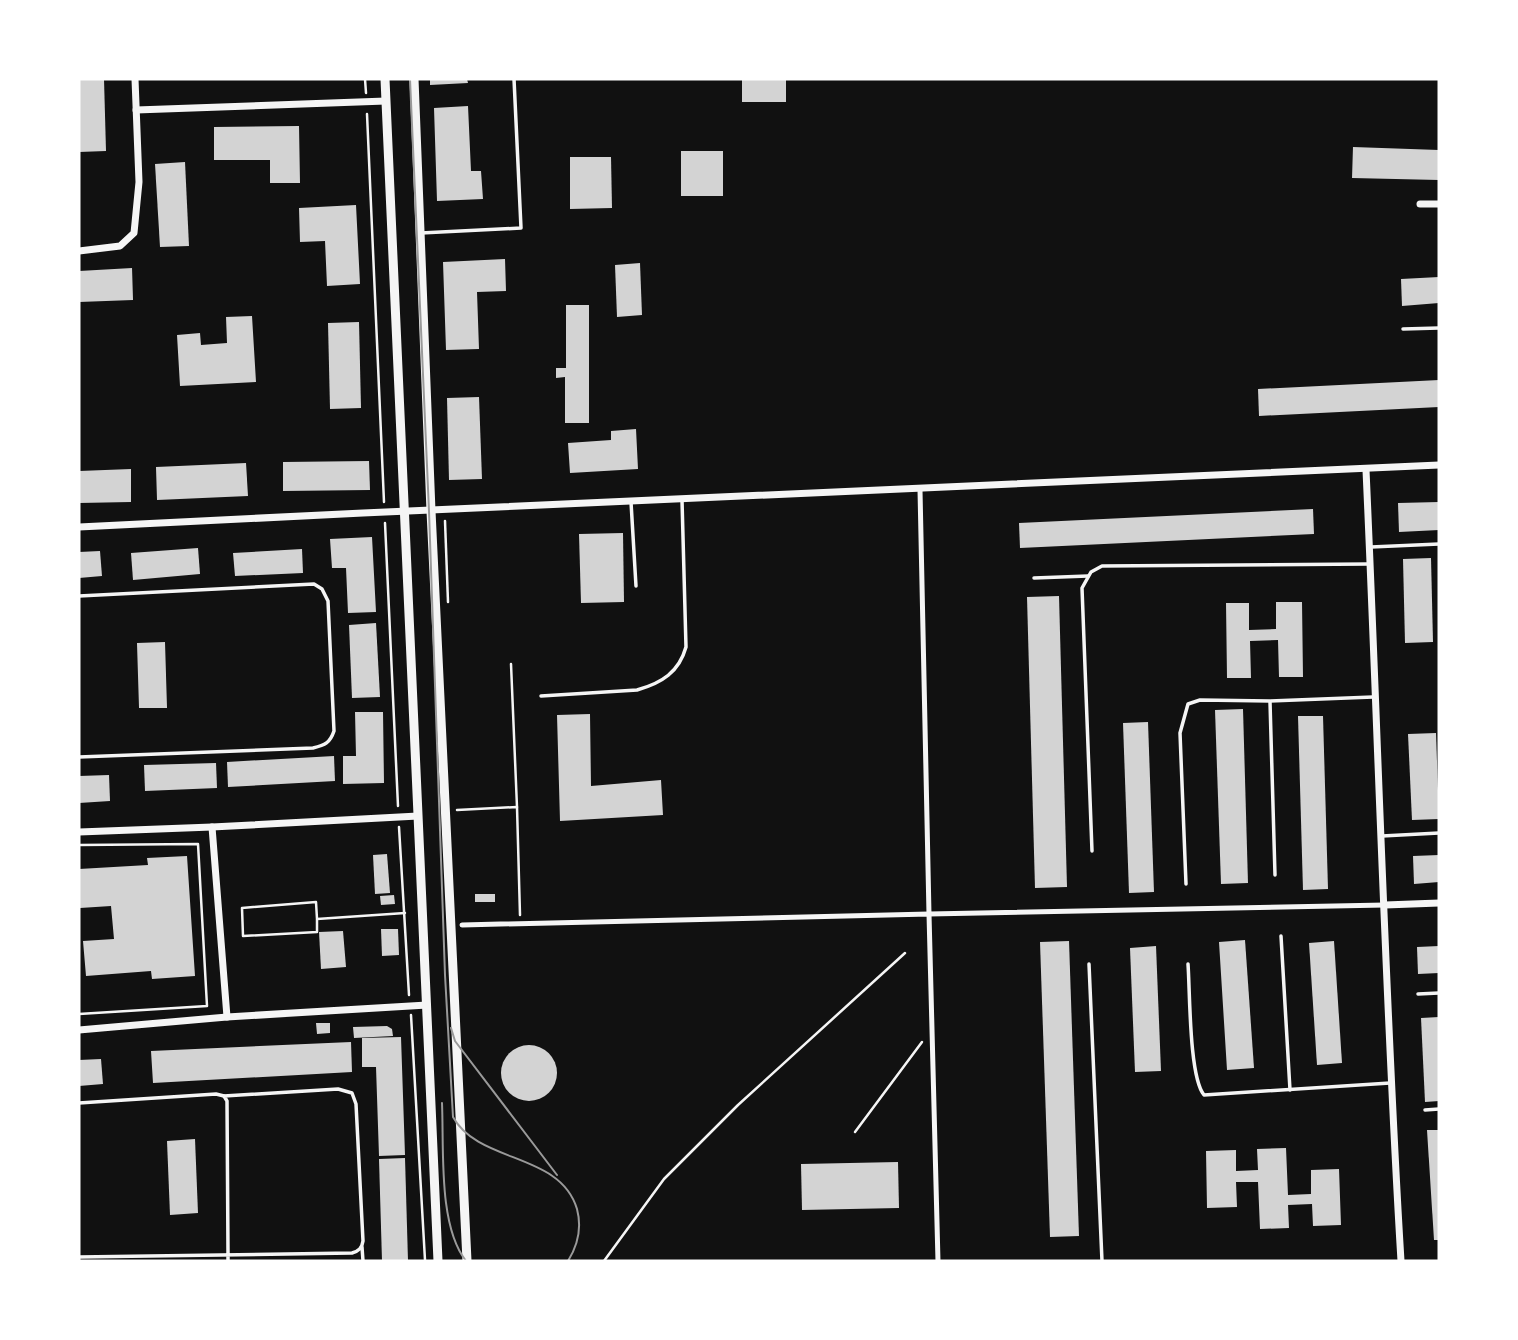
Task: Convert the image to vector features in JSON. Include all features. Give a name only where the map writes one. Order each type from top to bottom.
[{"type":"street","points":[[79,251],[120,246],[134,233],[139,182],[135,79]]},
{"type":"street","points":[[385,79],[438,1261]]},
{"type":"street","points":[[414,79],[431,511],[467,1261]]},
{"type":"street","points":[[136,110],[386,102]]},
{"type":"street","points":[[1420,204],[1439,204]]},
{"type":"street","points":[[79,527],[1439,465]]},
{"type":"street","points":[[1366,470],[1390,1083],[1401,1261]]},
{"type":"street","points":[[920,490],[938,1261]]},
{"type":"street","points":[[79,832],[418,816]]},
{"type":"street","points":[[212,827],[227,1017]]},
{"type":"street","points":[[462,925],[1439,904]]},
{"type":"street","points":[[79,1030],[227,1017],[427,1005]]},
{"type":"lane","points":[[421,233],[521,228],[514,79]]},
{"type":"lane","points":[[1403,329],[1439,328]]},
{"type":"lane","points":[[541,696],[637,690],[653,686],[666,678],[682,661],[686,647],[681,500]]},
{"type":"lane","points":[[631,502],[636,586]]},
{"type":"lane","points":[[1370,547],[1439,544]]},
{"type":"lane","points":[[1092,851],[1082,588],[1088,576],[1102,566],[1370,564]]},
{"type":"lane","points":[[1034,578],[1088,576]]},
{"type":"lane","points":[[79,596],[314,583],[322,589],[328,601],[334,731],[332,739],[326,745],[313,748],[79,757]]},
{"type":"lane","points":[[1186,884],[1180,733],[1188,704],[1200,700],[1270,701],[1376,697]]},
{"type":"lane","points":[[1270,701],[1275,875]]},
{"type":"lane","points":[[1382,836],[1439,833]]},
{"type":"lane","points":[[1281,936],[1290,1090]]},
{"type":"lane","points":[[1088,964],[1102,1261]]},
{"type":"lane","points":[[1188,964],[1194,1062],[1199,1090],[1204,1095],[1390,1083]]},
{"type":"lane","points":[[1418,994],[1439,993]]},
{"type":"lane","points":[[79,1102],[338,1088],[352,1093],[356,1104],[363,1261]]},
{"type":"lane","points":[[224,1096],[227,1101],[229,1261]]},
{"type":"lane","points":[[1425,1110],[1439,1109]]},
{"type":"lane","points":[[79,1257],[352,1253],[362,1247]]},
{"type":"path","points":[[365,79],[399,817],[425,1261]]},
{"type":"path","points":[[512,664],[520,923]]},
{"type":"path","points":[[457,810],[517,807]]},
{"type":"path","points":[[79,845],[198,845],[207,984],[207,1006],[79,1014]]},
{"type":"path","points":[[316,902],[317,919],[317,932],[243,936],[242,908],[316,902]]},
{"type":"path","points":[[317,919],[405,914]]},
{"type":"path","points":[[604,1261],[664,1179],[738,1105],[905,953]]},
{"type":"path","points":[[855,1132],[932,1028]]},
{"type":"building","points":[[79,79],[104,79],[106,151],[79,152]]},
{"type":"building","points":[[430,79],[467,79],[468,83],[430,85]]},
{"type":"building","points":[[742,79],[786,79],[786,102],[742,102]]},
{"type":"building","points":[[468,106],[471,171],[481,171],[483,199],[437,201],[434,108]]},
{"type":"building","points":[[299,126],[300,183],[270,183],[270,160],[214,160],[214,127]]},
{"type":"building","points":[[1353,147],[1439,150],[1439,180],[1352,178]]},
{"type":"building","points":[[681,151],[723,151],[723,196],[681,196]]},
{"type":"building","points":[[570,157],[611,157],[612,208],[570,209]]},
{"type":"building","points":[[185,162],[189,246],[160,247],[155,164]]},
{"type":"building","points":[[356,205],[360,284],[327,286],[325,241],[300,242],[299,208]]},
{"type":"building","points":[[505,259],[506,291],[477,292],[479,349],[446,350],[443,262]]},
{"type":"building","points":[[640,263],[642,315],[617,317],[615,265]]},
{"type":"building","points":[[132,268],[133,300],[79,302],[79,271]]},
{"type":"building","points":[[1439,277],[1439,303],[1402,306],[1401,279]]},
{"type":"building","points":[[566,305],[589,305],[589,423],[565,423],[565,377],[556,378],[556,368],[566,368]]},
{"type":"building","points":[[252,316],[256,382],[180,386],[177,335],[200,333],[201,345],[227,343],[226,317]]},
{"type":"building","points":[[359,322],[361,408],[330,409],[328,323]]},
{"type":"building","points":[[1439,380],[1439,407],[1259,416],[1258,389]]},
{"type":"building","points":[[479,397],[482,479],[449,480],[447,398]]},
{"type":"building","points":[[636,429],[638,469],[570,473],[568,443],[611,440],[611,431]]},
{"type":"building","points":[[369,461],[370,490],[283,491],[283,462]]},
{"type":"building","points":[[246,463],[248,496],[157,500],[156,467]]},
{"type":"building","points":[[131,469],[131,502],[79,503],[79,471]]},
{"type":"building","points":[[1439,502],[1439,530],[1399,532],[1398,503]]},
{"type":"building","points":[[1313,509],[1314,534],[1020,548],[1019,523]]},
{"type":"building","points":[[623,533],[624,602],[581,603],[579,534]]},
{"type":"building","points":[[372,537],[376,612],[348,613],[346,568],[332,568],[330,539]]},
{"type":"building","points":[[198,548],[200,574],[133,580],[131,553]]},
{"type":"building","points":[[302,549],[303,573],[235,576],[233,553]]},
{"type":"building","points":[[100,551],[102,576],[79,578],[79,552]]},
{"type":"building","points":[[1431,558],[1433,642],[1405,643],[1403,559]]},
{"type":"building","points":[[1059,596],[1067,887],[1035,888],[1027,597]]},
{"type":"building","points":[[1276,602],[1302,602],[1303,677],[1279,677],[1278,640],[1250,641],[1251,678],[1227,678],[1226,603],[1249,603],[1249,630],[1276,629]]},
{"type":"building","points":[[376,623],[380,697],[352,698],[349,625]]},
{"type":"building","points":[[165,642],[167,708],[139,708],[137,643]]},
{"type":"building","points":[[1243,709],[1248,883],[1221,884],[1215,710]]},
{"type":"building","points":[[355,712],[383,712],[384,783],[343,784],[343,756],[356,756]]},
{"type":"building","points":[[590,714],[591,786],[661,780],[663,815],[560,821],[557,715]]},
{"type":"building","points":[[1298,716],[1323,716],[1328,889],[1303,890]]},
{"type":"building","points":[[1148,722],[1154,892],[1129,893],[1123,723]]},
{"type":"building","points":[[1436,733],[1439,819],[1412,820],[1408,734]]},
{"type":"building","points":[[334,756],[335,781],[228,787],[227,762]]},
{"type":"building","points":[[216,763],[217,788],[145,791],[144,765]]},
{"type":"building","points":[[109,775],[110,801],[79,803],[79,776]]},
{"type":"building","points":[[387,854],[390,893],[375,894],[373,855]]},
{"type":"building","points":[[1439,855],[1439,882],[1414,884],[1413,856]]},
{"type":"building","points":[[187,856],[195,976],[152,979],[151,971],[86,976],[83,941],[114,939],[111,906],[80,908],[79,869],[148,865],[147,858]]},
{"type":"building","points":[[475,894],[495,894],[495,902],[475,902]]},
{"type":"building","points":[[394,895],[395,904],[381,905],[380,896]]},
{"type":"building","points":[[381,929],[398,929],[399,955],[382,956]]},
{"type":"building","points":[[343,931],[346,967],[321,969],[319,932]]},
{"type":"building","points":[[1245,940],[1254,1068],[1227,1070],[1219,942]]},
{"type":"building","points":[[1069,941],[1079,1236],[1050,1237],[1040,942]]},
{"type":"building","points":[[1334,941],[1342,1063],[1317,1065],[1309,943]]},
{"type":"building","points":[[1156,946],[1161,1071],[1135,1072],[1130,948]]},
{"type":"building","points":[[1439,946],[1439,973],[1418,974],[1417,947]]},
{"type":"building","points":[[1439,1017],[1439,1101],[1425,1102],[1421,1018]]},
{"type":"building","points":[[316,1023],[330,1023],[330,1033],[317,1034]]},
{"type":"building","points":[[387,1026],[392,1029],[393,1036],[354,1038],[353,1027]]},
{"type":"building","points":[[401,1037],[405,1155],[379,1156],[376,1067],[362,1067],[362,1038]]},
{"type":"building","points":[[351,1042],[352,1072],[153,1083],[151,1051]]},
{"type":"building","points":[[523,1045],[535,1045],[549,1053],[557,1067],[555,1084],[549,1093],[535,1101],[523,1101],[506,1089],[501,1079],[501,1067],[513,1050]]},
{"type":"building","points":[[101,1059],[103,1084],[79,1086],[79,1060]]},
{"type":"building","points":[[1427,1130],[1439,1130],[1439,1240],[1434,1240]]},
{"type":"building","points":[[195,1139],[198,1213],[170,1215],[167,1141]]},
{"type":"building","points":[[1286,1148],[1288,1195],[1311,1194],[1311,1170],[1339,1169],[1341,1225],[1313,1226],[1312,1204],[1288,1205],[1289,1228],[1260,1229],[1258,1182],[1236,1182],[1237,1207],[1207,1208],[1206,1151],[1236,1150],[1236,1171],[1258,1170],[1257,1149]]},
{"type":"building","points":[[405,1158],[408,1261],[382,1261],[379,1159]]},
{"type":"building","points":[[898,1162],[899,1208],[802,1210],[801,1164]]},
{"type":"tram line","points":[[410,79],[429,511],[445,975],[453,1117],[465,1132],[481,1143],[537,1167],[554,1177],[568,1191],[577,1209],[579,1223],[577,1243],[568,1261]]},
{"type":"tram line","points":[[451,1028],[455,1041],[557,1175]]},
{"type":"tram line","points":[[442,1103],[447,1207],[457,1246],[466,1261]]}]
